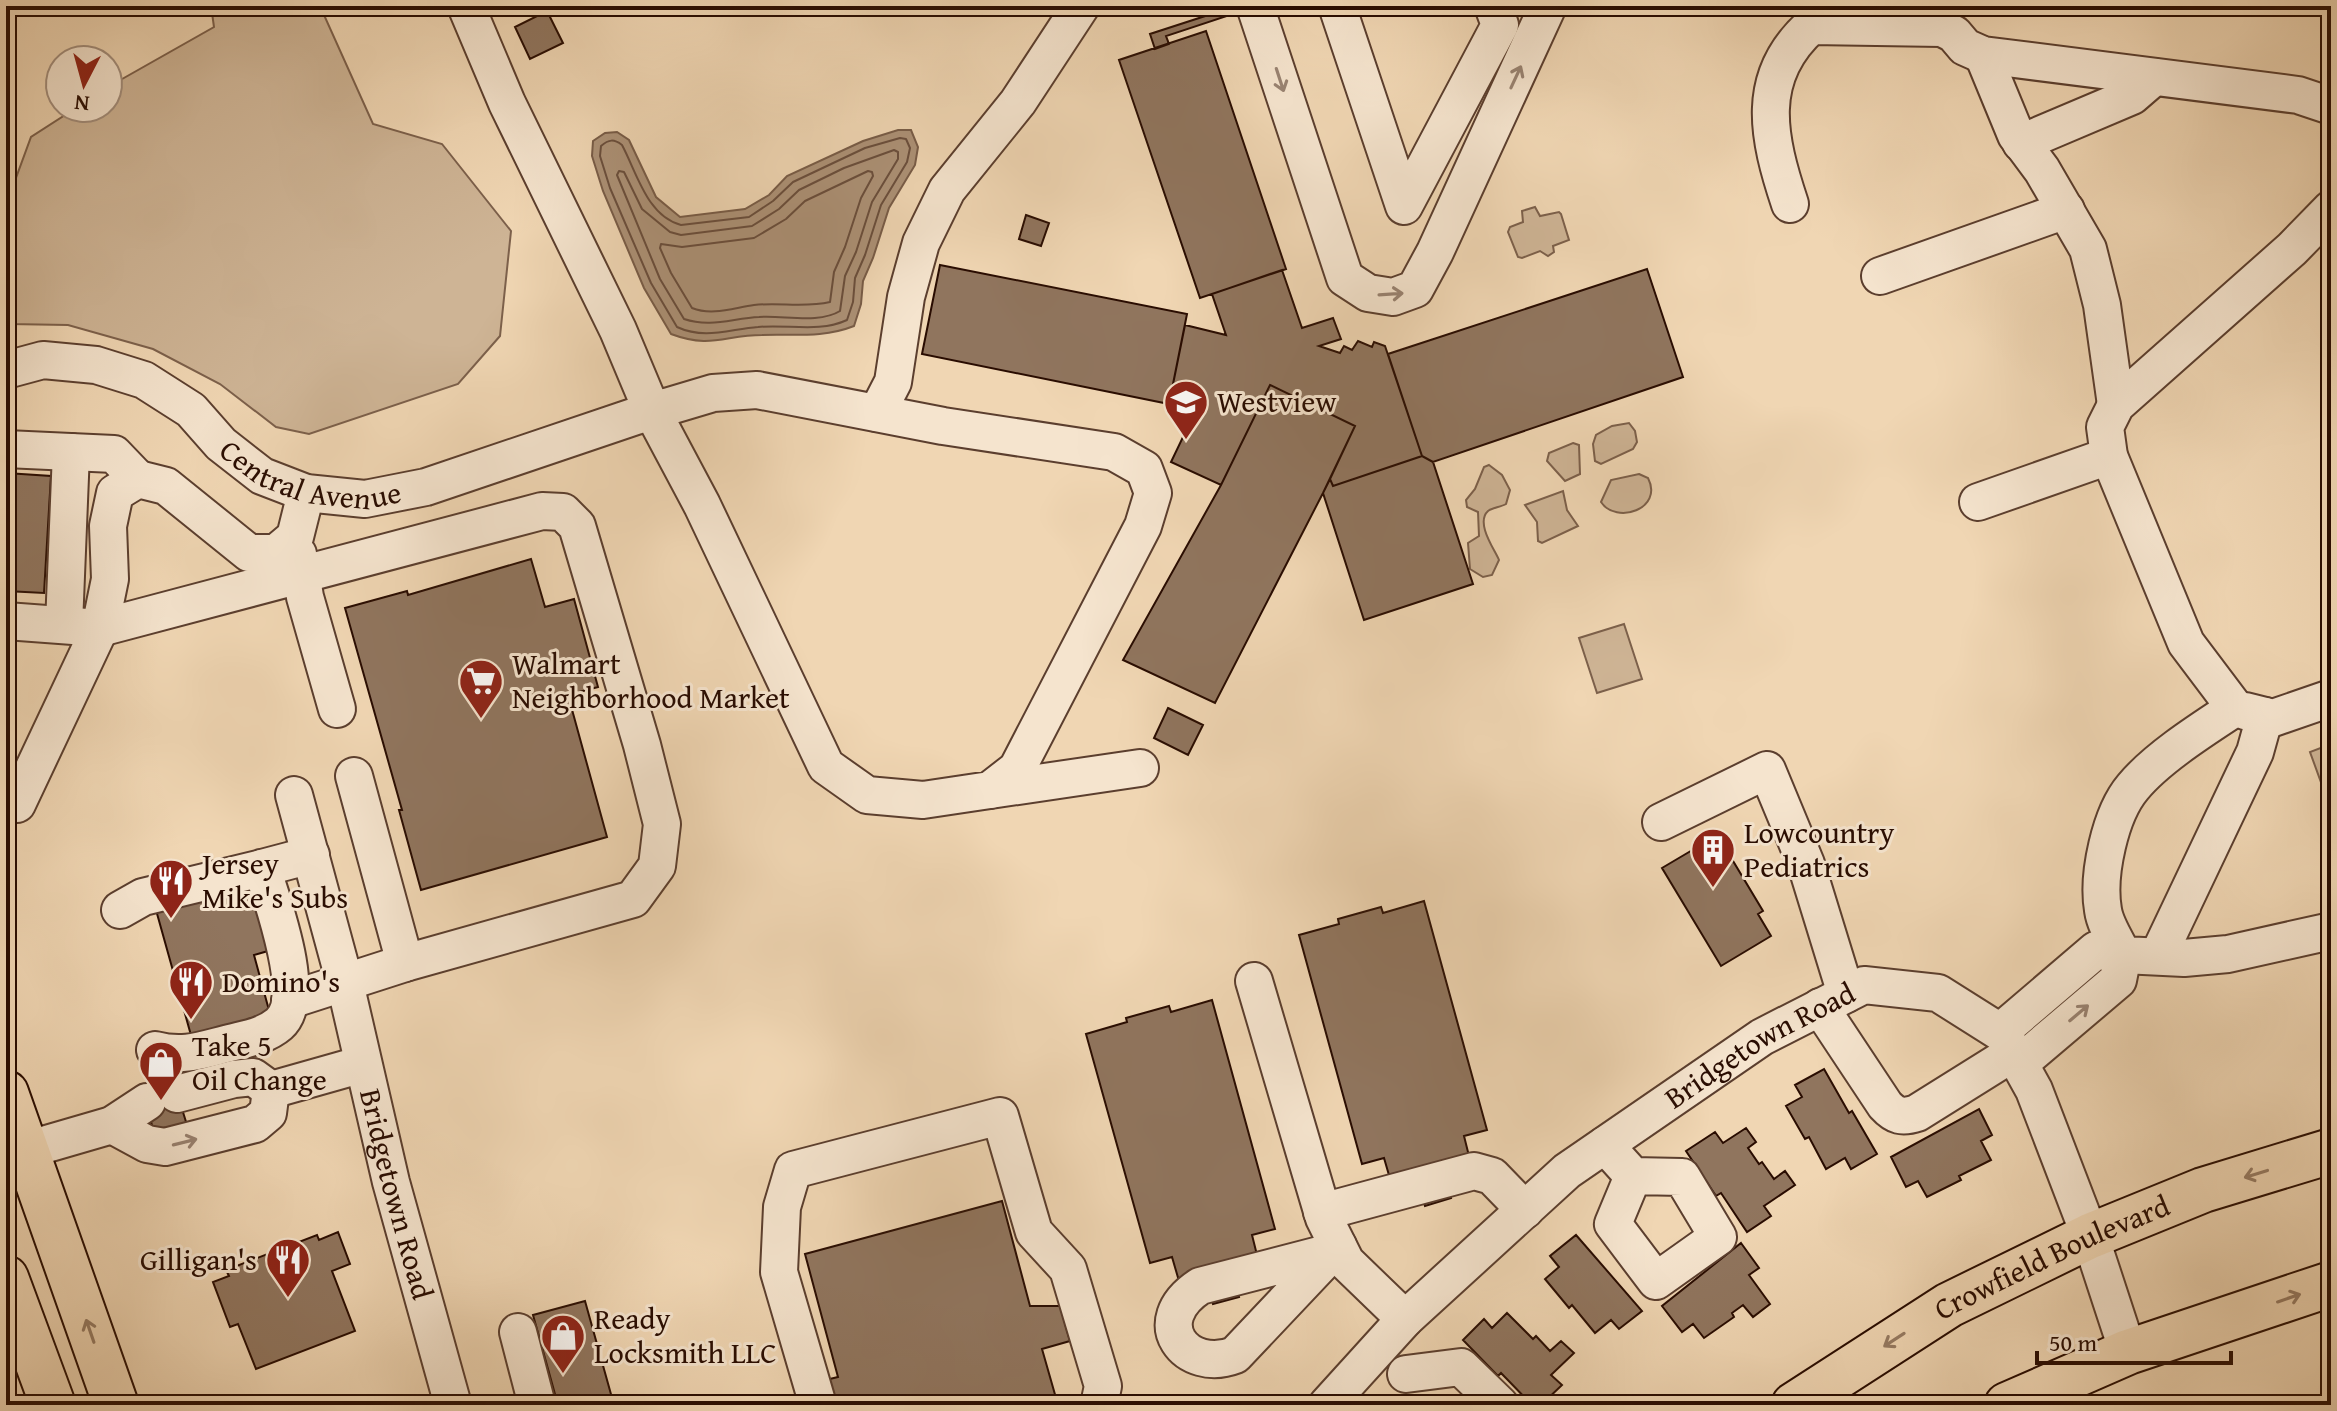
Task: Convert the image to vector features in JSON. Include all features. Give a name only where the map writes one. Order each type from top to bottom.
[{"type":"main road","points":[[6,1093],[116,1405]]},
{"type":"main road","name":"Crowfield Boulevard","points":[[1794,1405],[1949,1305],[2090,1236],[2203,1190],[2331,1151]]},
{"type":"main road","points":[[6,1278],[53,1405]]},
{"type":"main road","points":[[2007,1405],[2128,1352],[2331,1284]]},
{"type":"street","points":[[466,6],[507,103],[618,330],[644,413],[702,505],[826,766],[867,795],[923,800],[1140,768]]},
{"type":"street","points":[[877,413],[893,382],[906,297],[921,243],[947,190],[1018,102],[1081,6]]},
{"type":"street","points":[[1255,6],[1345,278],[1368,293],[1393,297],[1415,289],[1435,252],[1548,6]]},
{"type":"street","points":[[1337,6],[1404,206],[1500,25],[1493,6]]},
{"type":"street","points":[[1790,204],[1775,161],[1770,95],[1775,75],[1793,42],[1811,26],[1942,17],[1965,47],[1983,55],[2298,95],[2331,106]]},
{"type":"street","points":[[1983,55],[2016,135],[2042,170],[2088,249],[2102,305],[2116,405]]},
{"type":"street","points":[[2021,143],[2132,96],[2154,77]]},
{"type":"street","points":[[2331,209],[2292,249],[2116,405],[2105,427],[2109,456],[2186,643],[2250,712],[2273,718],[2331,698]]},
{"type":"street","points":[[1880,276],[2066,210]]},
{"type":"street","name":"Central Avenue","points":[[6,370],[43,360],[96,365],[144,380],[191,410],[221,444],[262,476],[306,493],[365,499],[426,487],[644,413],[713,393],[757,390],[1114,452],[1144,469],[1153,493],[1143,526],[1017,769],[990,790]]},
{"type":"street","points":[[6,449],[114,454],[138,479],[166,486],[249,553],[276,553],[295,537]]},
{"type":"street","points":[[64,625],[71,452]]},
{"type":"street","points":[[1978,502],[2109,456]]},
{"type":"street","points":[[17,804],[100,628],[110,579],[108,526],[115,493],[138,479]]},
{"type":"street","points":[[306,493],[295,537],[305,597],[337,709]]},
{"type":"street","points":[[6,621],[100,628],[542,511],[563,512],[577,526],[642,745],[662,824],[657,866],[633,899],[405,963],[290,1000]]},
{"type":"street","points":[[2250,712],[2182,743],[2132,787],[2118,813],[2106,848],[2102,877],[2103,912],[2140,955],[2184,958],[2228,954],[2331,931]]},
{"type":"street","points":[[1661,822],[1767,770],[1806,864],[1833,1001],[1885,1105],[1903,1117],[1917,1113],[2118,980],[2140,955],[2255,752],[2250,712]]},
{"type":"street","points":[[354,776],[405,963]]},
{"type":"street","name":"Bridgetown Road","points":[[294,795],[345,983],[391,1182],[453,1405]]},
{"type":"street","points":[[120,910],[143,897],[311,855]]},
{"type":"street","points":[[155,1050],[176,1056],[261,1036],[282,1022],[290,1000],[289,960],[262,868]]},
{"type":"street","points":[[1254,981],[1335,1249],[1405,1319]]},
{"type":"street","name":"Bridgetown Road","points":[[1327,1405],[1405,1319],[1567,1171],[1762,1037],[1864,985],[1938,993],[2011,1050]]},
{"type":"street","points":[[2011,1050],[2034,1090],[2090,1236],[2128,1352]]},
{"type":"street","points":[[271,1090],[363,1064]]},
{"type":"street","points":[[26,1150],[112,1125],[162,1098],[234,1079],[253,1077],[271,1090]]},
{"type":"street","points":[[112,1125],[147,1144],[165,1147],[255,1124],[268,1113],[271,1090]]},
{"type":"street","points":[[818,1405],[779,1272],[782,1207],[793,1170],[1000,1116],[1034,1232],[1068,1269],[1103,1386],[1099,1405]]},
{"type":"street","points":[[1605,1145],[1633,1176]]},
{"type":"street","points":[[1322,1212],[1474,1171],[1492,1176],[1525,1210]]},
{"type":"street","points":[[518,1332],[537,1405]]},
{"type":"street","points":[[1378,1349],[1405,1390],[1461,1367],[1500,1405]]},
{"type":"shaded area","points":[[211,6],[320,6],[373,124],[442,144],[511,231],[500,336],[458,384],[309,434],[276,427],[220,384],[153,349],[68,325],[9,324],[6,314],[6,229],[9,197],[31,137],[51,124],[124,124],[124,78],[214,27]]},
{"type":"shaded area","points":[[1535,207],[1540,216],[1559,212],[1569,240],[1553,246],[1554,252],[1548,256],[1540,251],[1518,257],[1508,232],[1510,227],[1523,222],[1522,211]]},
{"type":"shaded area","points":[[1629,423],[1635,431],[1637,442],[1633,449],[1601,464],[1595,461],[1593,444],[1596,435],[1612,426]]},
{"type":"shaded area","points":[[1573,443],[1579,445],[1580,474],[1565,481],[1547,461],[1549,453]]},
{"type":"shaded area","points":[[1489,465],[1502,475],[1510,490],[1506,504],[1489,510],[1485,516],[1485,529],[1499,560],[1492,575],[1483,577],[1470,569],[1468,543],[1479,536],[1478,512],[1467,507],[1466,500],[1475,489],[1484,467]]},
{"type":"shaded area","points":[[1639,474],[1648,478],[1651,489],[1650,498],[1644,505],[1627,513],[1608,509],[1601,502],[1611,480]]},
{"type":"shaded area","points":[[1563,491],[1567,510],[1578,526],[1542,543],[1538,541],[1537,522],[1525,505]]},
{"type":"shaded area","points":[[1624,624],[1642,679],[1597,693],[1579,638]]},
{"type":"shaded area","points":[[2331,744],[2331,810],[2310,752]]},
{"type":"water","points":[[898,130],[911,130],[918,147],[915,165],[889,208],[863,281],[861,304],[854,326],[820,334],[749,336],[708,341],[671,334],[644,288],[603,191],[592,156],[593,141],[605,133],[617,132],[629,140],[656,197],[680,217],[745,209],[769,195],[787,176],[863,141]]},
{"type":"building","points":[[1236,6],[1239,12],[1166,36],[1169,44],[1155,49],[1150,34]]},
{"type":"building","points":[[547,11],[563,43],[530,59],[515,27]]},
{"type":"building","points":[[1206,31],[1286,269],[1200,298],[1119,60]]},
{"type":"building","points":[[1026,215],[1049,223],[1041,246],[1019,239]]},
{"type":"building","points":[[940,265],[1187,314],[1169,404],[922,354]]},
{"type":"building","points":[[1647,269],[1683,377],[1433,462],[1422,456],[1388,354]]},
{"type":"building","points":[[1282,270],[1302,328],[1333,318],[1341,339],[1319,346],[1340,353],[1344,346],[1352,350],[1358,341],[1372,347],[1374,342],[1385,346],[1422,456],[1333,486],[1330,479],[1355,426],[1270,385],[1221,485],[1171,462],[1196,410],[1169,404],[1185,325],[1226,335],[1212,294]]},
{"type":"building","points":[[1270,385],[1355,426],[1215,703],[1123,660],[1221,485]]},
{"type":"building","points":[[1422,456],[1433,462],[1473,584],[1364,620],[1323,493],[1330,479],[1333,486]]},
{"type":"building","points":[[6,473],[51,476],[44,593],[6,591]]},
{"type":"building","points":[[531,559],[545,607],[574,599],[598,687],[568,695],[607,837],[421,890],[399,810],[402,810],[345,608],[407,591],[408,595]]},
{"type":"building","points":[[1168,708],[1203,725],[1188,755],[1154,738]]},
{"type":"building","name":"Lowcountry Pediatrics","points":[[1711,839],[1721,855],[1727,851],[1763,911],[1758,914],[1771,936],[1721,966],[1662,868]]},
{"type":"building","points":[[250,885],[268,951],[254,955],[273,1025],[194,1046],[156,910]]},
{"type":"building","points":[[1424,901],[1487,1130],[1464,1136],[1470,1160],[1443,1168],[1451,1198],[1425,1206],[1416,1175],[1391,1182],[1384,1158],[1362,1164],[1299,935],[1339,924],[1338,919],[1381,907],[1383,913]]},
{"type":"building","points":[[1212,1000],[1275,1229],[1252,1235],[1258,1259],[1231,1267],[1239,1297],[1213,1304],[1204,1274],[1179,1281],[1172,1257],[1150,1263],[1086,1034],[1169,1006],[1171,1012]]},
{"type":"building","points":[[1824,1069],[1877,1154],[1851,1169],[1845,1158],[1826,1169],[1809,1137],[1805,1139],[1786,1106],[1802,1097],[1795,1085]]},
{"type":"building","name":"Take 5 Oil Change","points":[[173,1080],[187,1125],[154,1133],[142,1088]]},
{"type":"building","points":[[1979,1109],[1992,1135],[1981,1141],[1991,1160],[1927,1197],[1918,1181],[1906,1187],[1891,1157]]},
{"type":"building","points":[[1746,1128],[1756,1142],[1748,1148],[1759,1164],[1762,1162],[1774,1179],[1785,1171],[1795,1185],[1764,1206],[1771,1216],[1747,1232],[1721,1193],[1716,1196],[1686,1151],[1715,1132],[1723,1143]]},
{"type":"building","points":[[1002,1201],[1030,1306],[1060,1306],[1070,1341],[1042,1349],[1058,1405],[814,1405],[809,1384],[838,1377],[805,1254]]},
{"type":"building","points":[[338,1232],[350,1264],[332,1271],[355,1331],[256,1369],[238,1324],[230,1327],[213,1282],[229,1276],[226,1270],[317,1235],[319,1240]]},
{"type":"building","points":[[1576,1235],[1642,1311],[1619,1329],[1611,1320],[1595,1333],[1545,1279],[1559,1267],[1550,1256]]},
{"type":"building","points":[[1741,1243],[1759,1268],[1749,1275],[1770,1304],[1753,1317],[1743,1305],[1732,1313],[1734,1317],[1704,1338],[1693,1324],[1682,1332],[1662,1306]]},
{"type":"building","points":[[585,1301],[614,1405],[558,1405],[533,1315]]},
{"type":"building","points":[[1507,1313],[1550,1351],[1561,1341],[1574,1353],[1551,1375],[1562,1385],[1541,1405],[1532,1405],[1463,1340],[1484,1319],[1492,1328]]},
{"type":"place","name":"Westview","points":[[1186,441]]},
{"type":"place","name":"Walmart Neighborhood Market","points":[[481,720]]},
{"type":"place","name":"Lowcountry Pediatrics","points":[[1713,889]]},
{"type":"place","name":"Jersey Mike's Subs","points":[[171,920]]},
{"type":"place","name":"Domino's","points":[[191,1021]]},
{"type":"place","name":"Take 5 Oil Change","points":[[161,1102]]},
{"type":"place","name":"Gilligan's","points":[[288,1299]]},
{"type":"place","name":"Ready Locksmith LLC","points":[[563,1375]]}]
